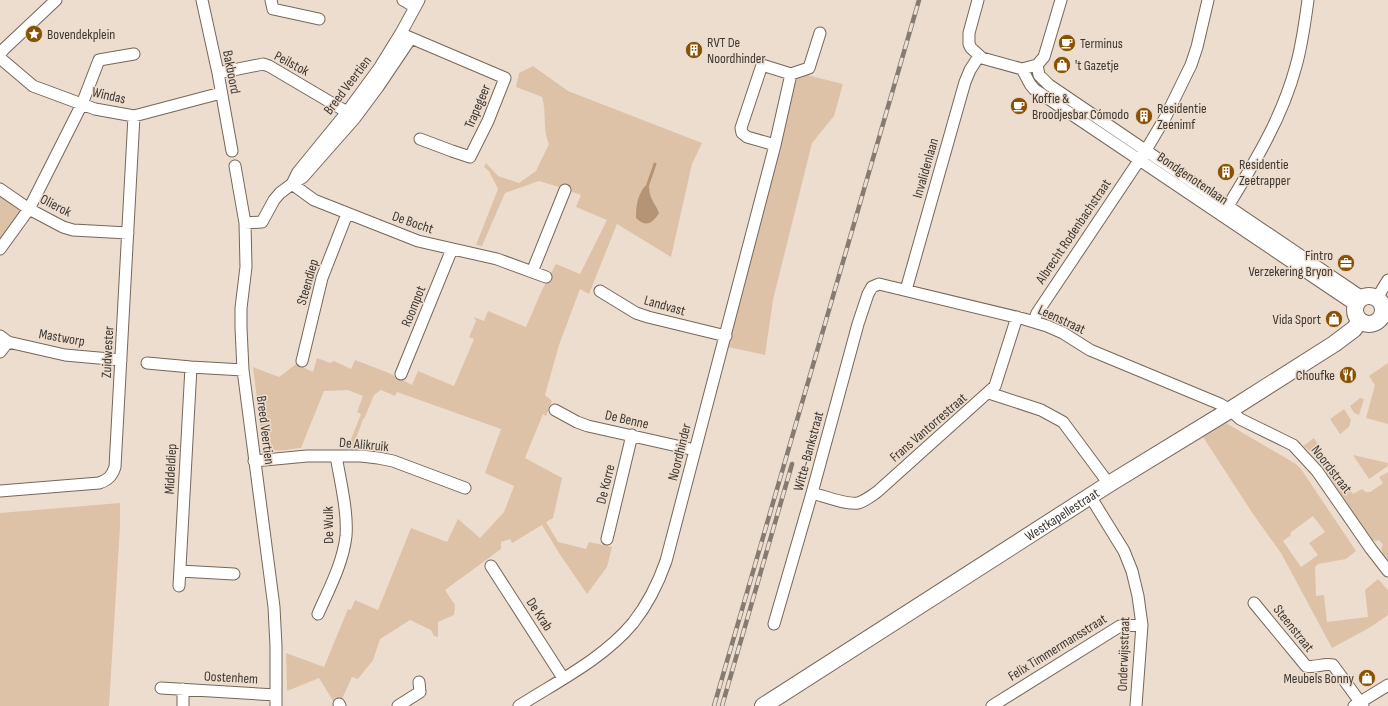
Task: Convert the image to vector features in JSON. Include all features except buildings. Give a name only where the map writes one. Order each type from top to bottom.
[{"type":"street","points":[[1,51],[56,0]]},
{"type":"street","name":"Bakboord","points":[[202,0],[222,93],[232,151]]},
{"type":"street","points":[[271,0],[273,9],[319,19]]},
{"type":"street","points":[[403,0],[417,4]]},
{"type":"street","points":[[978,0],[969,33],[969,44],[979,56],[1022,69],[1037,65],[1044,57],[1061,0]]},
{"type":"street","name":"Albrecht Rodenbachstraat","points":[[1034,321],[1036,312],[1142,155],[1165,118],[1191,65],[1197,47],[1208,0]]},
{"type":"street","points":[[1222,216],[1258,156],[1272,130],[1287,96],[1296,67],[1308,0]]},
{"type":"street","name":"Breed Veertien","points":[[276,700],[274,607],[243,370],[241,308],[246,267],[245,223],[262,222],[280,193],[308,171],[355,118],[378,86],[406,36],[417,4]]},
{"type":"street","points":[[775,145],[746,137],[742,133],[741,128],[762,65],[791,74],[809,68],[820,33]]},
{"type":"street","name":"Breed Veertien","points":[[292,184],[301,167],[347,112],[380,67],[406,36]]},
{"type":"street","name":"Trapegeer","points":[[406,36],[505,78],[488,121],[470,157],[420,138]]},
{"type":"street","name":"Windas","points":[[1,51],[33,86],[95,109],[134,116],[222,93]]},
{"type":"street","points":[[0,249],[29,209],[82,104],[99,60],[134,54]]},
{"type":"street","name":"Invalidenlaan","points":[[906,290],[965,82],[970,70],[979,56]]},
{"type":"street","name":"Peilstok","points":[[218,73],[263,64],[269,66],[347,112]]},
{"type":"street","name":"Bondgenotenlaan","points":[[1037,65],[1040,75],[1048,85],[1222,216],[1364,300]]},
{"type":"street","name":"Bondgenotenlaan","points":[[1022,69],[1034,89],[1229,206],[1364,300]]},
{"type":"street","name":"Noordhinder","points":[[519,706],[597,657],[613,643],[632,623],[650,599],[658,584],[666,561],[721,349],[726,336],[775,145],[791,74]]},
{"type":"street","name":"Zuidwester","points":[[0,491],[99,484],[107,480],[112,474],[115,466],[134,116]]},
{"type":"street","points":[[235,166],[245,223]]},
{"type":"street","name":"De Bocht","points":[[292,184],[314,200],[418,241],[496,259],[546,277]]},
{"type":"street","name":"Olierok","points":[[0,189],[29,209],[63,227],[73,230],[128,232]]},
{"type":"street","points":[[532,272],[565,190]]},
{"type":"street","name":"Steendiep","points":[[302,360],[322,278],[347,214]]},
{"type":"street","name":"Roompot","points":[[401,374],[452,249]]},
{"type":"street","points":[[1364,300],[1381,302],[1385,316],[1372,324],[1366,324],[1356,317],[1354,311],[1364,300],[1388,280]]},
{"type":"street","name":"Leenstraat","points":[[872,286],[879,284],[1034,321],[1063,333],[1090,350],[1220,404],[1230,410]]},
{"type":"street","name":"Witte-Bankstraat","points":[[774,624],[812,493],[858,324],[872,286]]},
{"type":"street","name":"Landvast","points":[[600,291],[636,313],[726,336]]},
{"type":"street","name":"Frans Vantorrestraat","points":[[812,493],[850,503],[858,503],[877,492],[995,386],[1017,317]]},
{"type":"street","name":"Westkapellestraat","points":[[763,706],[1090,496],[1334,344],[1354,329],[1360,321]]},
{"type":"street","points":[[0,352],[4,339]]},
{"type":"street","name":"Mastworp","points":[[4,339],[65,355],[121,360]]},
{"type":"street","points":[[147,363],[243,370]]},
{"type":"street","name":"Middeldiep","points":[[179,586],[191,367]]},
{"type":"street","points":[[989,393],[1041,410],[1062,422],[1109,484]]},
{"type":"street","name":"De Benne","points":[[554,410],[577,422],[695,450]]},
{"type":"street","name":"Noordstraat","points":[[1230,410],[1240,419],[1293,445],[1317,471],[1388,571]]},
{"type":"street","name":"De Korre","points":[[607,540],[632,436]]},
{"type":"street","name":"De Alikruik","points":[[254,461],[308,456],[361,456],[378,458],[393,461],[465,488]]},
{"type":"street","name":"De Wulk","points":[[318,614],[343,554],[346,536],[344,508],[336,456]]},
{"type":"street","name":"Onderwijsstraat","points":[[1090,496],[1124,551],[1132,571],[1138,596],[1142,625],[1136,706]]},
{"type":"street","name":"De Krab","points":[[491,566],[563,678]]},
{"type":"street","points":[[180,571],[234,574]]},
{"type":"street","name":"Steenstraat","points":[[1254,603],[1306,666],[1312,667],[1325,663],[1333,665],[1359,704]]},
{"type":"street","name":"Felix Timmermansstraat","points":[[992,706],[1120,626],[1142,625]]},
{"type":"street","points":[[398,706],[420,692],[419,682]]},
{"type":"street","points":[[1359,704],[1388,685]]},
{"type":"street","name":"Oostenhem","points":[[161,688],[183,689],[276,700]]},
{"type":"street","name":"Oostenhem","points":[[183,689],[183,706]]},
{"type":"shaded area","points":[[533,66],[568,91],[702,143],[692,164],[671,257],[617,224],[589,294],[580,289],[559,345],[545,395],[552,401],[546,416],[543,414],[525,458],[562,478],[553,518],[546,522],[558,542],[586,549],[589,542],[612,547],[607,567],[587,594],[542,525],[512,543],[510,539],[501,542],[501,549],[445,590],[455,605],[454,615],[438,622],[438,637],[434,636],[431,630],[410,620],[380,639],[373,660],[358,679],[352,677],[341,701],[335,704],[319,678],[287,691],[286,653],[324,667],[348,609],[351,610],[355,600],[378,610],[411,528],[447,542],[458,519],[480,538],[504,512],[514,486],[485,473],[501,429],[397,392],[395,396],[381,390],[374,395],[363,419],[353,447],[348,447],[361,414],[357,412],[363,396],[348,390],[324,391],[301,448],[279,450],[269,449],[262,441],[253,367],[279,377],[296,364],[313,372],[317,358],[330,363],[334,361],[351,369],[355,360],[389,373],[412,385],[418,371],[454,386],[474,339],[469,337],[476,321],[474,317],[484,321],[488,311],[526,327],[542,290],[556,264],[580,274],[607,220],[576,207],[581,195],[539,181],[505,193],[482,246],[476,245],[498,189],[489,171],[484,167],[486,163],[498,176],[519,183],[536,171],[549,144],[546,133],[542,97],[516,87],[519,73]]},
{"type":"shaded area","points":[[803,74],[843,84],[834,116],[812,143],[773,300],[765,355],[728,347],[797,76]]},
{"type":"shaded area","points":[[645,186],[649,187],[659,213],[652,222],[649,223],[643,223],[636,218],[636,210],[640,194]]},
{"type":"shaded area","points":[[0,195],[22,211],[0,240]]},
{"type":"shaded area","points":[[1388,363],[1388,424],[1366,418],[1375,385],[1369,376]]},
{"type":"shaded area","points":[[1360,398],[1364,399],[1359,415],[1354,413],[1350,406]]},
{"type":"shaded area","points":[[1344,409],[1351,420],[1349,427],[1340,434],[1330,419]]},
{"type":"shaded area","points":[[1226,423],[1296,464],[1301,469],[1356,551],[1346,559],[1318,564],[1315,567],[1316,596],[1324,595],[1327,622],[1368,617],[1365,590],[1378,579],[1388,590],[1388,615],[1369,628],[1332,648],[1281,553],[1253,514],[1203,437]],"holes":[[[1313,516],[1325,532],[1309,543],[1318,555],[1301,567],[1283,541],[1291,535],[1290,533]]]},
{"type":"shaded area","points":[[1314,438],[1353,494],[1362,489],[1366,492],[1370,492],[1383,483],[1379,477],[1388,472],[1388,560],[1382,551],[1383,545],[1379,540],[1372,540],[1321,464],[1310,451],[1303,446]]},
{"type":"shaded area","points":[[1353,455],[1388,463],[1388,466],[1369,479]]},
{"type":"shaded area","points":[[120,503],[120,527],[109,706],[0,706],[0,513]]},
{"type":"waterway","points":[[647,187],[655,164]]},
{"type":"railway","points":[[714,706],[919,0]]},
{"type":"railway","points":[[722,706],[792,464]]},
{"type":"place","name":"Bovendekplein","points":[[34,34]]},
{"type":"place","name":"Terminus","points":[[1067,43]]},
{"type":"place","name":"RVT De Noordhinder","points":[[694,50]]},
{"type":"place","name":"'t Gazetje","points":[[1062,65]]},
{"type":"place","name":"Koffie & Broodjesbar Cómodo","points":[[1019,106]]},
{"type":"place","name":"Residentie Zeenimf","points":[[1144,116]]},
{"type":"place","name":"Residentie Zeetrapper","points":[[1226,172]]},
{"type":"place","name":"Fintro Verzekering Bryon","points":[[1346,263]]},
{"type":"place","name":"Vida Sport","points":[[1334,319]]},
{"type":"place","name":"Choufke","points":[[1348,375]]},
{"type":"place","name":"Meubels Bonny","points":[[1367,678]]}]
